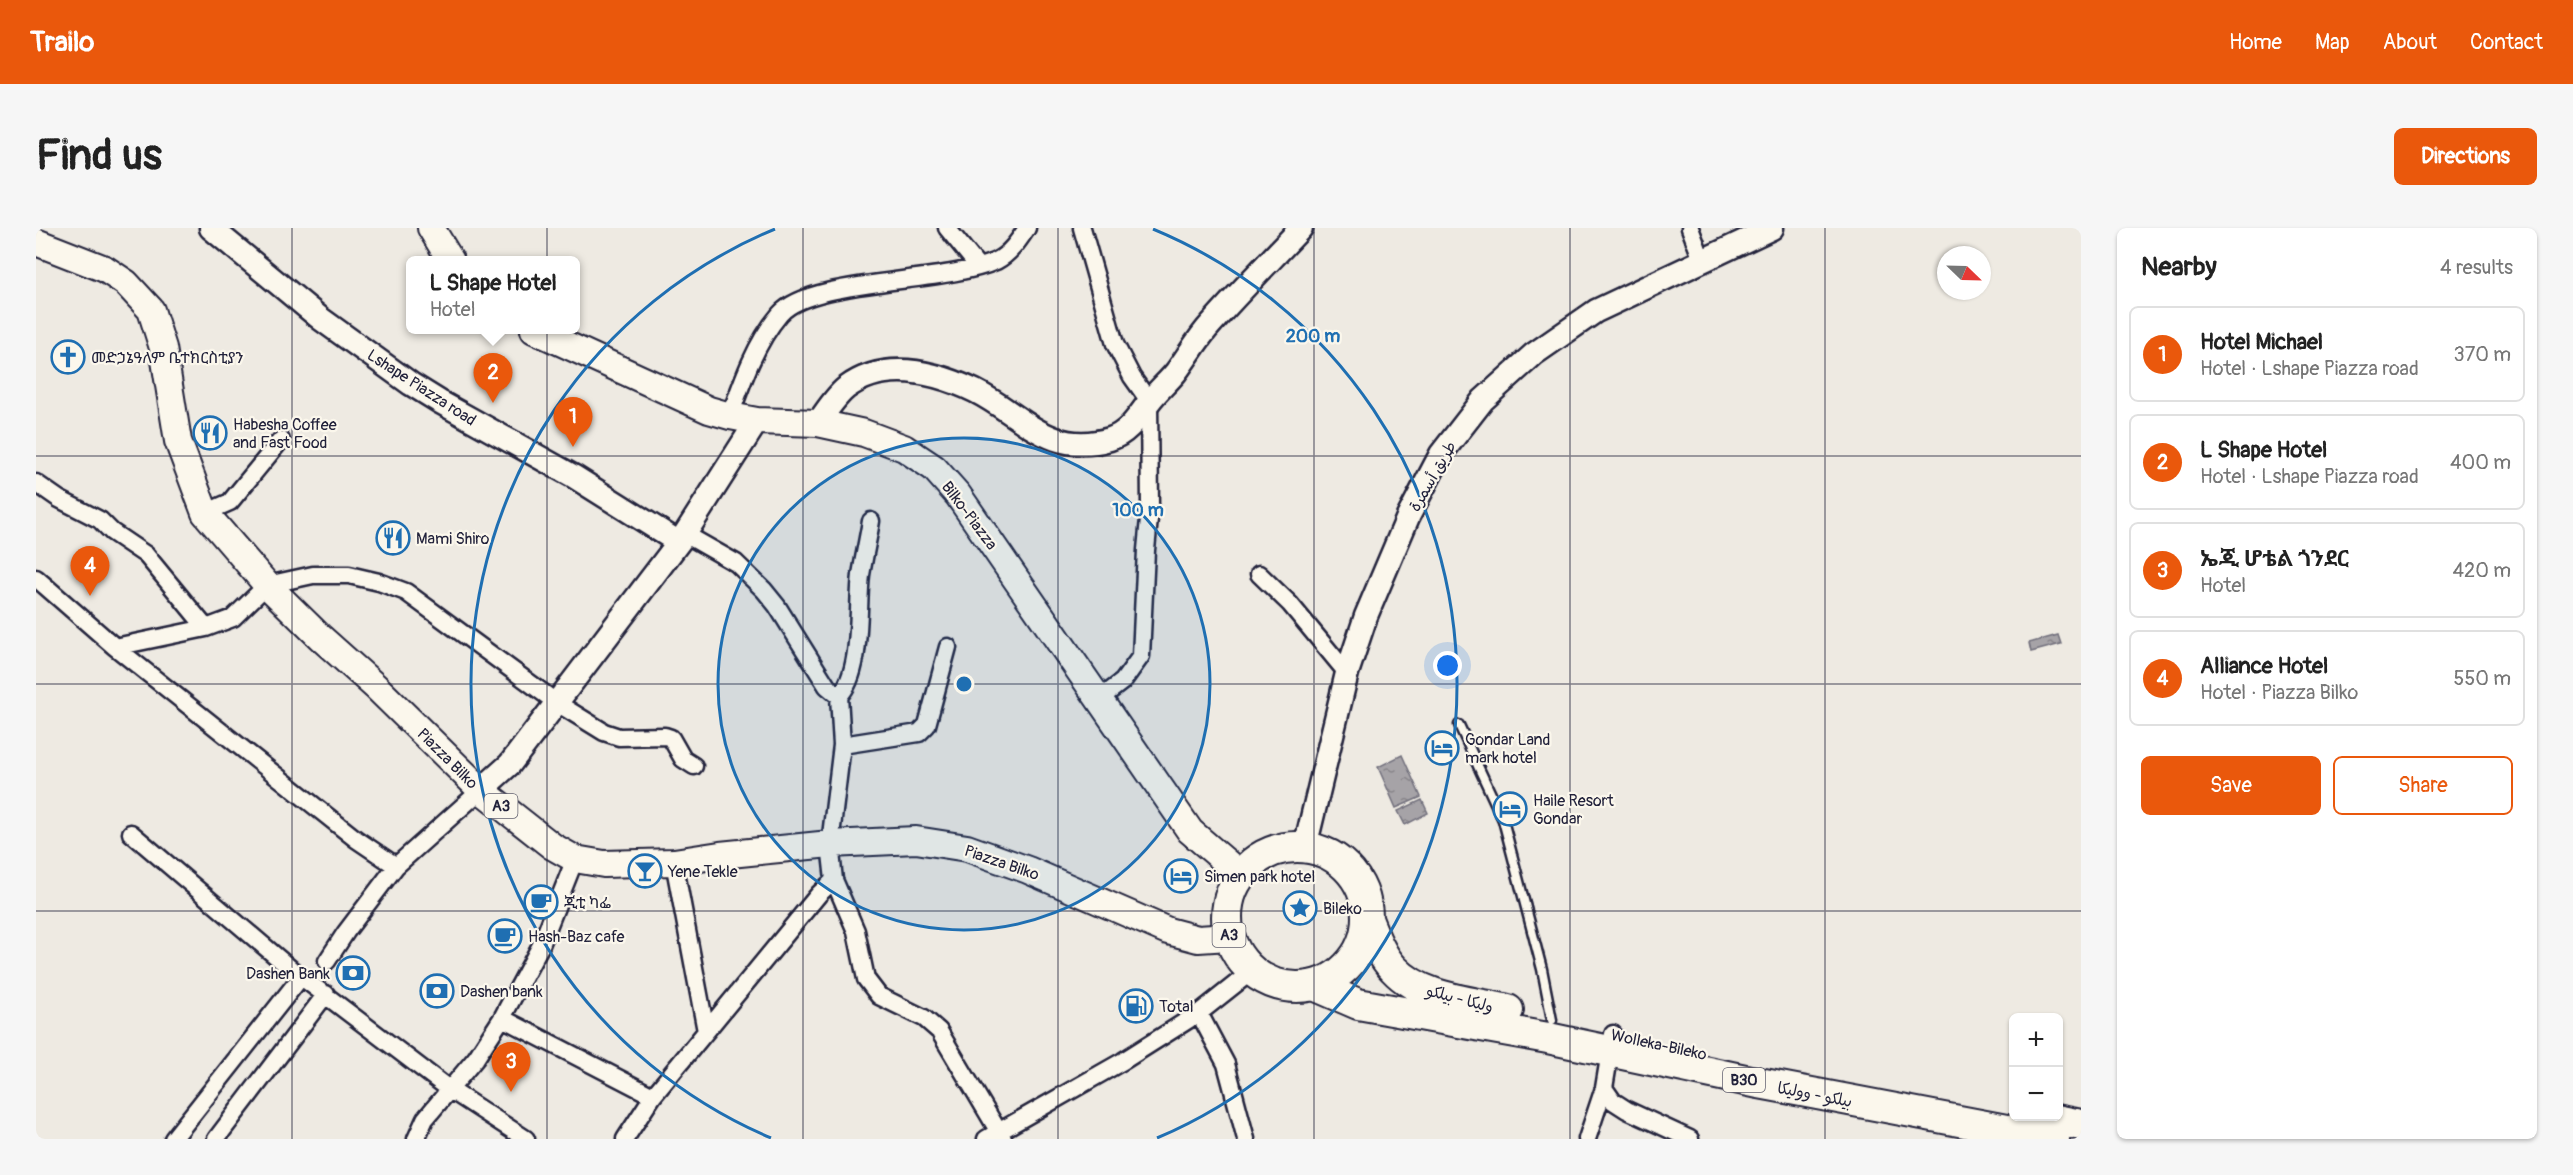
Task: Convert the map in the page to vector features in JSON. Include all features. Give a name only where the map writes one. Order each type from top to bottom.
[{"type":"highway","name":"A3","points":[[1305,847],[1325,852],[1343,863],[1356,879],[1365,898],[1367,919],[1363,941],[1351,961],[1335,976],[1314,985],[1292,987],[1270,983],[1252,971],[1238,956],[1229,937],[1228,901],[1240,874],[1251,862],[1284,848],[1305,847]]},
{"type":"highway","name":"وليكا - بيلكو","points":[[1367,919],[1380,948],[1394,969],[1415,985],[1434,994],[1550,1029]]},
{"type":"highway","name":"بيلكو - ووليكا","points":[[1314,985],[1358,1004],[1435,1017],[1550,1029],[1612,1043],[1759,1083],[1999,1116],[2054,1139]]},
{"type":"highway","points":[[2061,1121],[2081,1125]]},
{"type":"main road","points":[[431,228],[448,256]]},
{"type":"main road","name":"Piazza Bilko","points":[[36,242],[105,269],[126,282],[151,310],[163,348],[178,441],[204,513],[267,585],[481,790],[552,846],[575,859],[604,864],[674,862],[830,844],[916,840],[967,848],[1028,870],[1168,931],[1198,939],[1229,937]]},
{"type":"main road","name":"Bilko-Piazza","points":[[543,334],[709,410],[757,421],[818,423],[864,433],[904,448],[934,468],[958,495],[1101,698],[1191,831],[1240,874]]},
{"type":"street","name":"Lshape Piazza road","points":[[211,228],[321,319],[411,384],[682,538]]},
{"type":"street","points":[[947,228],[977,265]]},
{"type":"street","points":[[730,416],[742,382],[765,338],[781,313],[798,301],[826,292],[868,284],[933,277],[996,261],[1011,249],[1028,228]]},
{"type":"street","points":[[1082,228],[1115,344],[1132,377],[1149,401],[1150,508],[1141,656],[1123,681],[1101,698]]},
{"type":"street","points":[[818,423],[846,388],[868,376],[886,371],[929,373],[976,392],[1036,431],[1064,441],[1087,443],[1113,438],[1133,425],[1149,401],[1175,372],[1209,326],[1300,228]]},
{"type":"street","points":[[1690,228],[1702,260]]},
{"type":"street","name":"طريق أسمرة","points":[[1305,847],[1347,673],[1366,616],[1408,517],[1441,454],[1483,400],[1534,354],[1596,311],[1772,228]]},
{"type":"street","points":[[327,961],[396,866],[510,764],[682,538],[757,421]]},
{"type":"street","points":[[204,513],[230,502],[281,440]]},
{"type":"street","points":[[36,483],[59,499],[100,520],[112,532],[146,555],[206,628]]},
{"type":"street","points":[[839,696],[847,688],[853,662],[860,622],[861,577],[871,521]]},
{"type":"street","points":[[682,538],[736,563],[764,590],[777,606],[827,686],[839,696],[842,745],[830,844],[834,880],[856,931],[866,979],[879,996],[924,1018],[939,1031],[996,1136],[1123,1061],[1198,1013],[1252,971]]},
{"type":"street","points":[[1259,574],[1290,604],[1347,673]]},
{"type":"street","points":[[115,647],[206,628],[233,618],[267,585],[313,575],[349,576],[379,582],[406,592],[557,703],[612,736],[671,738],[683,759],[694,766]]},
{"type":"street","points":[[36,578],[115,647],[356,839],[396,866]]},
{"type":"street","points":[[842,745],[919,733],[927,725],[948,648]]},
{"type":"street","points":[[131,833],[302,977],[449,1089],[526,1139]]},
{"type":"street","points":[[416,1139],[425,1119],[476,1058],[502,1018],[541,945],[575,859]]},
{"type":"street","points":[[674,862],[706,1031]]},
{"type":"street","points":[[625,1139],[653,1096],[819,894],[834,880]]},
{"type":"street","points":[[173,1139],[302,977]]},
{"type":"street","points":[[216,1139],[326,994]]},
{"type":"street","points":[[1198,1013],[1226,1064],[1246,1139]]},
{"type":"street","points":[[502,1018],[653,1096]]},
{"type":"street","points":[[1587,1139],[1604,1088],[1612,1043]]},
{"type":"street","points":[[1604,1088],[1612,1101],[1627,1110],[1690,1139]]},
{"type":"lane","points":[[1459,725],[1503,820],[1542,969],[1550,1029]]},
{"type":"water","points":[[2058,635],[2061,644],[2031,652],[2029,643]]},
{"type":"water","points":[[1402,755],[1421,797],[1396,808],[1378,767]]},
{"type":"water","points":[[1422,800],[1428,813],[1405,825],[1398,811]]},
{"type":"place","name":"መድኃኔዓለም ቤተክርስቲያን","points":[[68,357]]},
{"type":"place","name":"L Shape Hotel","points":[[493,403]]},
{"type":"place","name":"Habesha Coffee and Fast Food","points":[[210,433]]},
{"type":"place","name":"Hotel Michael","points":[[573,447]]},
{"type":"place","name":"Mami Shiro","points":[[393,538]]},
{"type":"place","name":"Alliance Hotel","points":[[90,596]]},
{"type":"place","name":"Gondar Land mark hotel","points":[[1442,748]]},
{"type":"place","name":"Haile Resort Gondar","points":[[1510,809]]},
{"type":"place","name":"Yene Tekle","points":[[645,871]]},
{"type":"place","name":"Simen park hotel","points":[[1181,876]]},
{"type":"place","name":"ጂቲ ካፌ","points":[[541,902]]},
{"type":"place","name":"Bileko","points":[[1300,908]]},
{"type":"place","name":"Hash-Baz cafe","points":[[505,936]]},
{"type":"place","name":"Dashen Bank","points":[[353,973]]},
{"type":"place","name":"Dashen bank","points":[[437,991]]},
{"type":"place","name":"Total","points":[[1136,1006]]},
{"type":"place","name":"ኤጂ ሆቴል ጎንደር","points":[[511,1092]]}]
